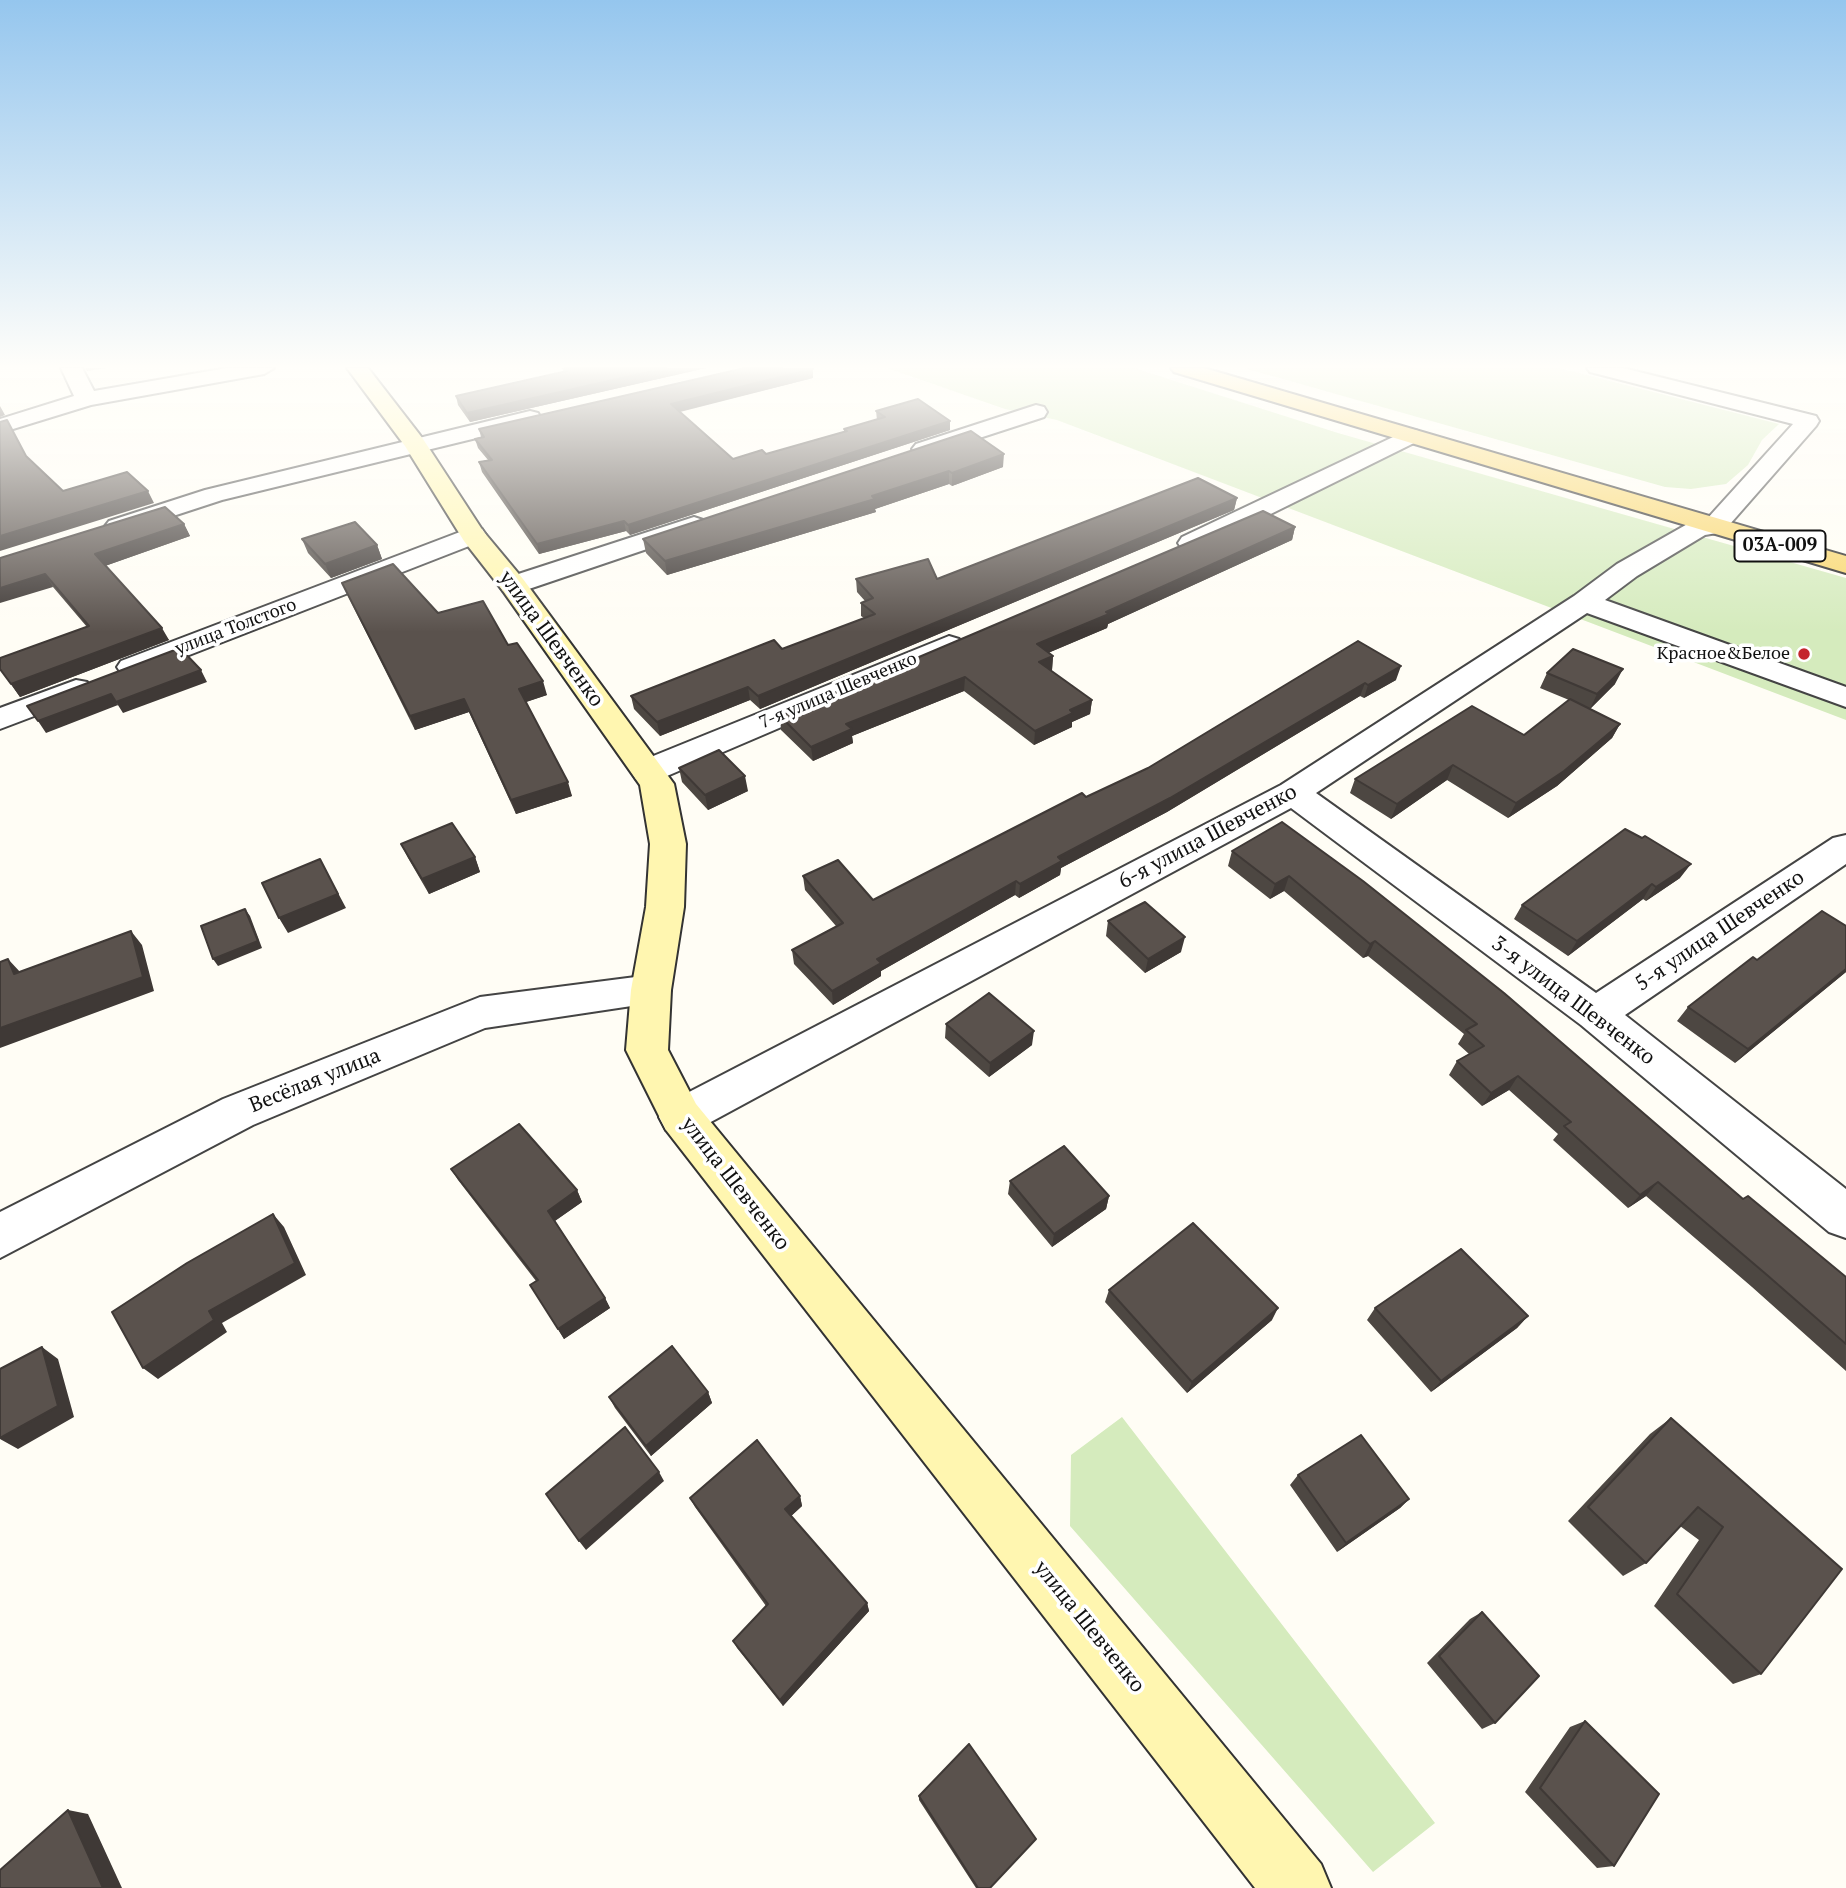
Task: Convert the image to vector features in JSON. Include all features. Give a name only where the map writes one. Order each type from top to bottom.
[{"type":"main road","name":"улица Шевченко","points":[[423,456],[473,535],[513,585],[657,784],[668,844],[665,907],[651,990],[647,1050],[681,1117],[1297,1888]]},
{"type":"main road","name":"03А-009","points":[[1477,456],[1846,565]]},
{"type":"street","points":[[101,531],[214,495],[367,456]]},
{"type":"street","points":[[1167,553],[1217,532],[1370,456]]},
{"type":"street","points":[[1714,527],[1777,456]]},
{"type":"street","points":[[513,585],[722,516]]},
{"type":"street","name":"6-я улица Шевченко","points":[[681,1117],[1293,793],[1584,602],[1627,570],[1700,527],[1714,527]]},
{"type":"street","name":"улица Толстого","points":[[0,719],[473,535]]},
{"type":"street","points":[[1584,602],[1846,698]]},
{"type":"street","name":"7-я улица Шевченко","points":[[648,771],[977,633]]},
{"type":"street","name":"3-я улица Шевченко","points":[[1293,793],[1595,1014],[1846,1217]]},
{"type":"street","name":"5-я улица Шевченко","points":[[1595,1014],[1846,847]]},
{"type":"street","name":"Весёлая улица","points":[[0,1236],[238,1112],[480,1013],[651,990]]},
{"type":"green space","points":[[1152,456],[1419,456],[1846,578],[1846,720]]},
{"type":"green space","points":[[1556,456],[1753,456],[1748,465],[1726,484],[1691,489],[1665,487]]},
{"type":"green space","points":[[1122,1417],[1435,1823],[1373,1872],[1070,1526],[1071,1455]]},
{"type":"building","points":[[0,456],[26,456],[63,491],[127,472],[148,491],[0,536]]},
{"type":"building","points":[[489,456],[730,456],[733,459],[742,456],[841,456],[628,525],[624,521],[537,544],[479,462],[492,460]]},
{"type":"building","points":[[895,456],[998,456],[952,473],[949,471],[872,496],[875,499],[665,561],[643,539]]},
{"type":"building","points":[[1198,478],[1237,498],[758,696],[748,687],[657,722],[631,696],[774,640],[782,649],[875,614],[861,603],[873,598],[856,579],[928,559],[937,579]]},
{"type":"building","points":[[165,507],[184,524],[95,554],[162,628],[11,684],[0,669],[0,658],[89,626],[45,574],[0,588],[0,558]]},
{"type":"building","points":[[1263,511],[1295,527],[1106,612],[1109,614],[1037,644],[1053,656],[1039,662],[1092,700],[1070,710],[1073,713],[1035,731],[965,677],[846,724],[852,729],[811,747],[780,716]]},
{"type":"building","points":[[355,522],[377,545],[325,564],[302,539]]},
{"type":"building","points":[[393,564],[438,613],[483,601],[508,645],[517,643],[543,681],[519,689],[568,782],[511,800],[464,699],[410,716],[342,583]]},
{"type":"building","points":[[1358,641],[1401,666],[1368,685],[1365,683],[1170,798],[1058,857],[1062,861],[1020,884],[1016,881],[877,959],[881,963],[832,991],[792,950],[843,923],[803,876],[838,860],[873,900],[1082,793],[1086,797],[1148,768]]},
{"type":"building","points":[[180,648],[201,670],[116,702],[111,694],[38,721],[27,706]]},
{"type":"building","points":[[1573,649],[1623,669],[1597,694],[1547,673]]},
{"type":"building","points":[[1570,699],[1620,724],[1564,771],[1516,803],[1453,765],[1397,804],[1355,779],[1472,706],[1524,735]]},
{"type":"building","points":[[719,750],[745,776],[705,795],[679,768]]},
{"type":"building","points":[[1282,822],[1363,881],[1504,993],[1743,1199],[1748,1196],[1846,1277],[1846,1344],[1658,1182],[1640,1195],[1564,1126],[1571,1122],[1518,1076],[1491,1093],[1457,1061],[1484,1046],[1466,1030],[1477,1024],[1375,941],[1370,944],[1289,876],[1275,884],[1232,851]]},
{"type":"building","points":[[452,823],[475,857],[422,879],[401,844]]},
{"type":"building","points":[[1625,829],[1642,838],[1645,836],[1691,864],[1656,887],[1652,884],[1577,941],[1522,905]]},
{"type":"building","points":[[320,859],[338,894],[279,918],[262,883]]},
{"type":"building","points":[[1145,902],[1185,937],[1148,959],[1108,921]]},
{"type":"building","points":[[245,909],[258,941],[213,959],[201,926]]},
{"type":"building","points":[[1822,911],[1846,926],[1846,969],[1748,1049],[1688,1007],[1753,957],[1757,960]]},
{"type":"building","points":[[131,931],[143,977],[0,1028],[0,962],[8,959],[14,974]]},
{"type":"building","points":[[989,993],[1034,1031],[990,1063],[946,1024]]},
{"type":"building","points":[[519,1124],[577,1190],[548,1211],[605,1298],[558,1329],[530,1285],[538,1280],[451,1169]]},
{"type":"building","points":[[1064,1146],[1109,1196],[1054,1234],[1010,1181]]},
{"type":"building","points":[[273,1214],[295,1263],[209,1311],[214,1320],[143,1368],[112,1312],[187,1263]]},
{"type":"building","points":[[1193,1223],[1278,1308],[1192,1382],[1109,1290]]},
{"type":"building","points":[[1461,1249],[1528,1316],[1441,1381],[1375,1308]]},
{"type":"building","points":[[672,1346],[708,1392],[646,1446],[609,1397]]},
{"type":"building","points":[[42,1347],[58,1406],[0,1438],[0,1369]]},
{"type":"building","points":[[1671,1418],[1842,1569],[1761,1674],[1677,1594],[1723,1527],[1698,1507],[1646,1563],[1588,1507]]},
{"type":"building","points":[[625,1427],[659,1472],[579,1541],[546,1494]]},
{"type":"building","points":[[1361,1435],[1409,1499],[1346,1543],[1298,1475]]},
{"type":"building","points":[[757,1440],[800,1496],[785,1509],[867,1603],[780,1700],[733,1641],[768,1604],[690,1498]]},
{"type":"building","points":[[1482,1612],[1539,1676],[1495,1723],[1439,1656]]},
{"type":"building","points":[[1585,1721],[1659,1794],[1614,1866],[1540,1788]]},
{"type":"building","points":[[969,1744],[1036,1839],[990,1888],[978,1888],[919,1796]]},
{"type":"building","points":[[68,1810],[103,1888],[0,1888],[0,1870]]},
{"type":"place","name":"Красное&Белое","points":[[1804,654]]}]
